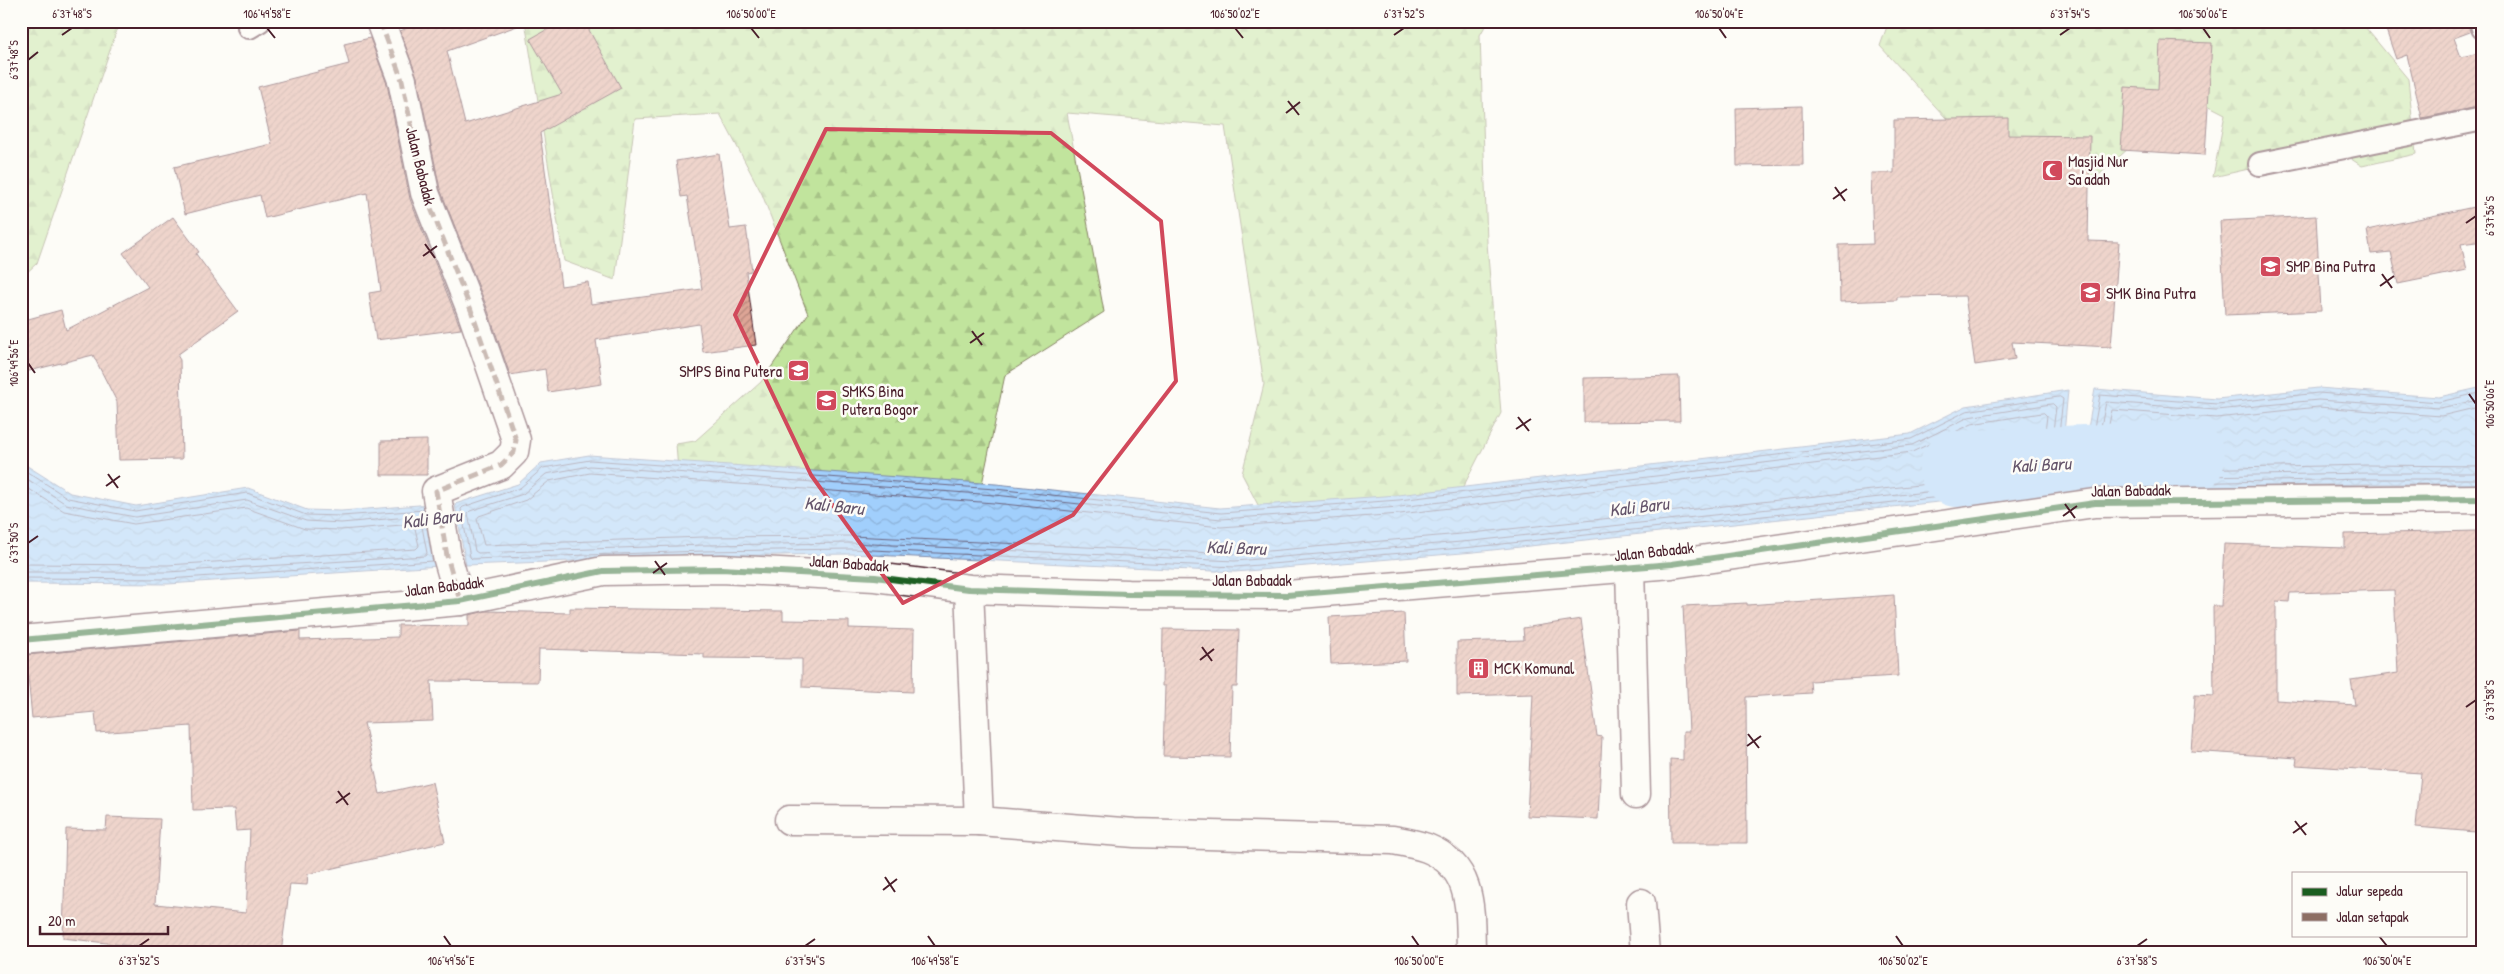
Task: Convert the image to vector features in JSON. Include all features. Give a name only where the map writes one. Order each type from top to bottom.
[{"type":"street","name":"Jalan Babadak","points":[[380,21],[402,80],[425,193],[471,310],[516,440],[514,452],[501,465],[436,491],[447,556],[460,601]]},
{"type":"street","name":"Jalan Babadak","points":[[21,640],[460,601],[603,571],[721,569],[875,577],[969,589],[1129,594],[1287,595],[1672,564],[2095,503],[2483,500]]},
{"type":"street","points":[[1630,568],[1636,794]]},
{"type":"street","points":[[969,589],[979,821]]},
{"type":"street","points":[[789,820],[979,821],[1135,834],[1393,840],[1426,847],[1449,860],[1462,877],[1470,908],[1471,953]]},
{"type":"street","points":[[1641,903],[1645,953]]},
{"type":"lane","points":[[2481,21],[2483,28]]},
{"type":"lane","points":[[2260,164],[2483,119]]},
{"type":"highlighted area","points":[[826,129],[1051,133],[1161,221],[1176,381],[1073,515],[903,603],[811,475],[735,315]]},
{"type":"green space","points":[[31,21],[120,21],[37,263],[21,278],[21,62]]},
{"type":"green space","points":[[525,21],[1488,21],[1480,35],[1487,243],[1501,413],[1456,501],[1271,530],[1242,474],[1264,384],[1225,126],[1067,113],[1104,312],[1005,375],[979,498],[678,471],[676,444],[695,441],[761,382],[808,314],[762,194],[720,114],[635,119],[615,280],[564,261]]},
{"type":"green space","points":[[1889,21],[2360,21],[2408,79],[2416,154],[2362,166],[2323,141],[2289,160],[2213,177],[2225,114],[2188,95],[2090,183],[1968,142],[1880,46]]},
{"type":"water","points":[[2483,387],[2483,484],[2367,484],[2077,490],[2095,389],[2217,399],[2318,388],[2439,397]]},
{"type":"water","points":[[2068,390],[2059,489],[1474,552],[1235,572],[851,554],[704,556],[466,565],[455,504],[518,484],[541,463],[589,455],[996,484],[1220,508],[1398,495],[1910,434],[1966,406]]},
{"type":"water","points":[[21,462],[70,493],[136,506],[248,488],[307,510],[341,511],[432,504],[440,566],[168,584],[21,583]]},
{"type":"building","points":[[402,21],[516,21],[517,26],[447,51],[465,124],[562,94],[530,39],[562,21],[584,21],[621,88],[540,133],[561,286],[588,282],[591,304],[702,289],[687,196],[681,197],[676,161],[719,154],[730,229],[746,227],[752,271],[746,272],[756,345],[703,352],[699,324],[596,340],[602,384],[548,392],[545,369],[510,375],[486,305],[440,189],[417,77],[400,31],[405,29]]},
{"type":"building","points":[[2383,21],[2468,21],[2470,32],[2454,38],[2461,57],[2483,52],[2483,106],[2422,118],[2407,55],[2396,59]]},
{"type":"building","points":[[370,38],[387,84],[410,199],[461,329],[376,340],[369,293],[381,291],[367,193],[265,218],[260,195],[185,214],[174,167],[272,144],[258,87],[349,64],[344,44]]},
{"type":"building","points":[[2160,41],[2212,43],[2205,155],[2121,150],[2125,87],[2158,89]]},
{"type":"building","points":[[1802,106],[1803,165],[1737,166],[1736,108]]},
{"type":"building","points":[[2008,118],[2008,135],[2090,136],[2088,241],[2119,242],[2111,347],[2012,342],[2015,359],[1975,365],[1965,296],[1897,297],[1897,300],[1840,302],[1839,245],[1873,244],[1871,173],[1894,173],[1894,120]]},
{"type":"building","points":[[2483,205],[2483,241],[2461,244],[2467,270],[2398,284],[2391,252],[2371,254],[2367,230]]},
{"type":"building","name":"SMP Bina Putra","points":[[2316,216],[2321,311],[2225,315],[2220,221]]},
{"type":"building","points":[[173,217],[199,252],[196,254],[238,311],[177,355],[180,360],[182,459],[119,460],[117,402],[93,355],[21,373],[21,353],[24,352],[21,321],[61,310],[66,330],[148,287],[123,253]]},
{"type":"building","points":[[1679,376],[1680,421],[1584,422],[1584,378]]},
{"type":"building","points":[[427,440],[427,475],[381,475],[381,441]]},
{"type":"building","points":[[2477,531],[2478,535],[2483,534],[2483,781],[2480,781],[2475,832],[2416,827],[2421,773],[2296,765],[2297,758],[2191,751],[2195,695],[2214,696],[2213,606],[2221,606],[2224,544],[2345,548],[2345,534]],"holes":[[[2394,590],[2398,673],[2351,680],[2355,705],[2276,700],[2276,601],[2289,602],[2290,593]]]},
{"type":"building","points":[[1894,595],[1898,676],[1810,681],[1811,693],[1746,697],[1747,843],[1671,843],[1670,759],[1683,760],[1683,732],[1689,732],[1683,606],[1747,603],[1747,605]]},
{"type":"building","points":[[570,608],[783,611],[783,620],[849,621],[849,628],[914,630],[913,692],[802,687],[802,659],[704,658],[704,654],[539,649],[538,682],[431,681],[433,721],[364,723],[380,794],[432,782],[445,842],[308,874],[307,885],[290,884],[281,953],[193,953],[63,938],[66,829],[106,830],[107,817],[160,819],[155,904],[246,913],[250,830],[236,831],[234,809],[193,810],[191,726],[97,733],[95,712],[32,718],[26,655],[300,631],[300,640],[398,637],[398,625],[469,626],[469,615],[486,611],[570,613]]},
{"type":"building","points":[[1404,613],[1406,661],[1331,664],[1329,617]]},
{"type":"building","points":[[1581,619],[1597,736],[1602,737],[1598,819],[1527,816],[1533,694],[1457,696],[1457,642],[1524,640],[1523,628]]},
{"type":"building","points":[[1163,629],[1239,630],[1237,687],[1232,687],[1230,757],[1163,756],[1165,686],[1162,686]]},
{"type":"waterway","name":"Kali Baru","points":[[1957,469],[2187,458]]},
{"type":"marked path","points":[[380,21],[402,80],[425,193],[471,310],[516,440],[514,452],[501,465],[436,491],[447,556],[460,601]]},
{"type":"cycle path","points":[[21,640],[460,601],[603,571],[721,569],[875,577],[969,589],[1129,594],[1287,595],[1672,564],[2095,503],[2483,499]]},
{"type":"place","name":"Masjid Nur Sa'adah","points":[[2052,170]]},
{"type":"place","name":"SMP Bina Putra","points":[[2270,266]]},
{"type":"place","name":"SMK Bina Putra","points":[[2090,293]]},
{"type":"place","name":"SMPS Bina Putera","points":[[798,371]]},
{"type":"place","name":"SMKS Bina Putera Bogor","points":[[826,400]]},
{"type":"place","name":"MCK Komunal","points":[[1478,668]]}]
